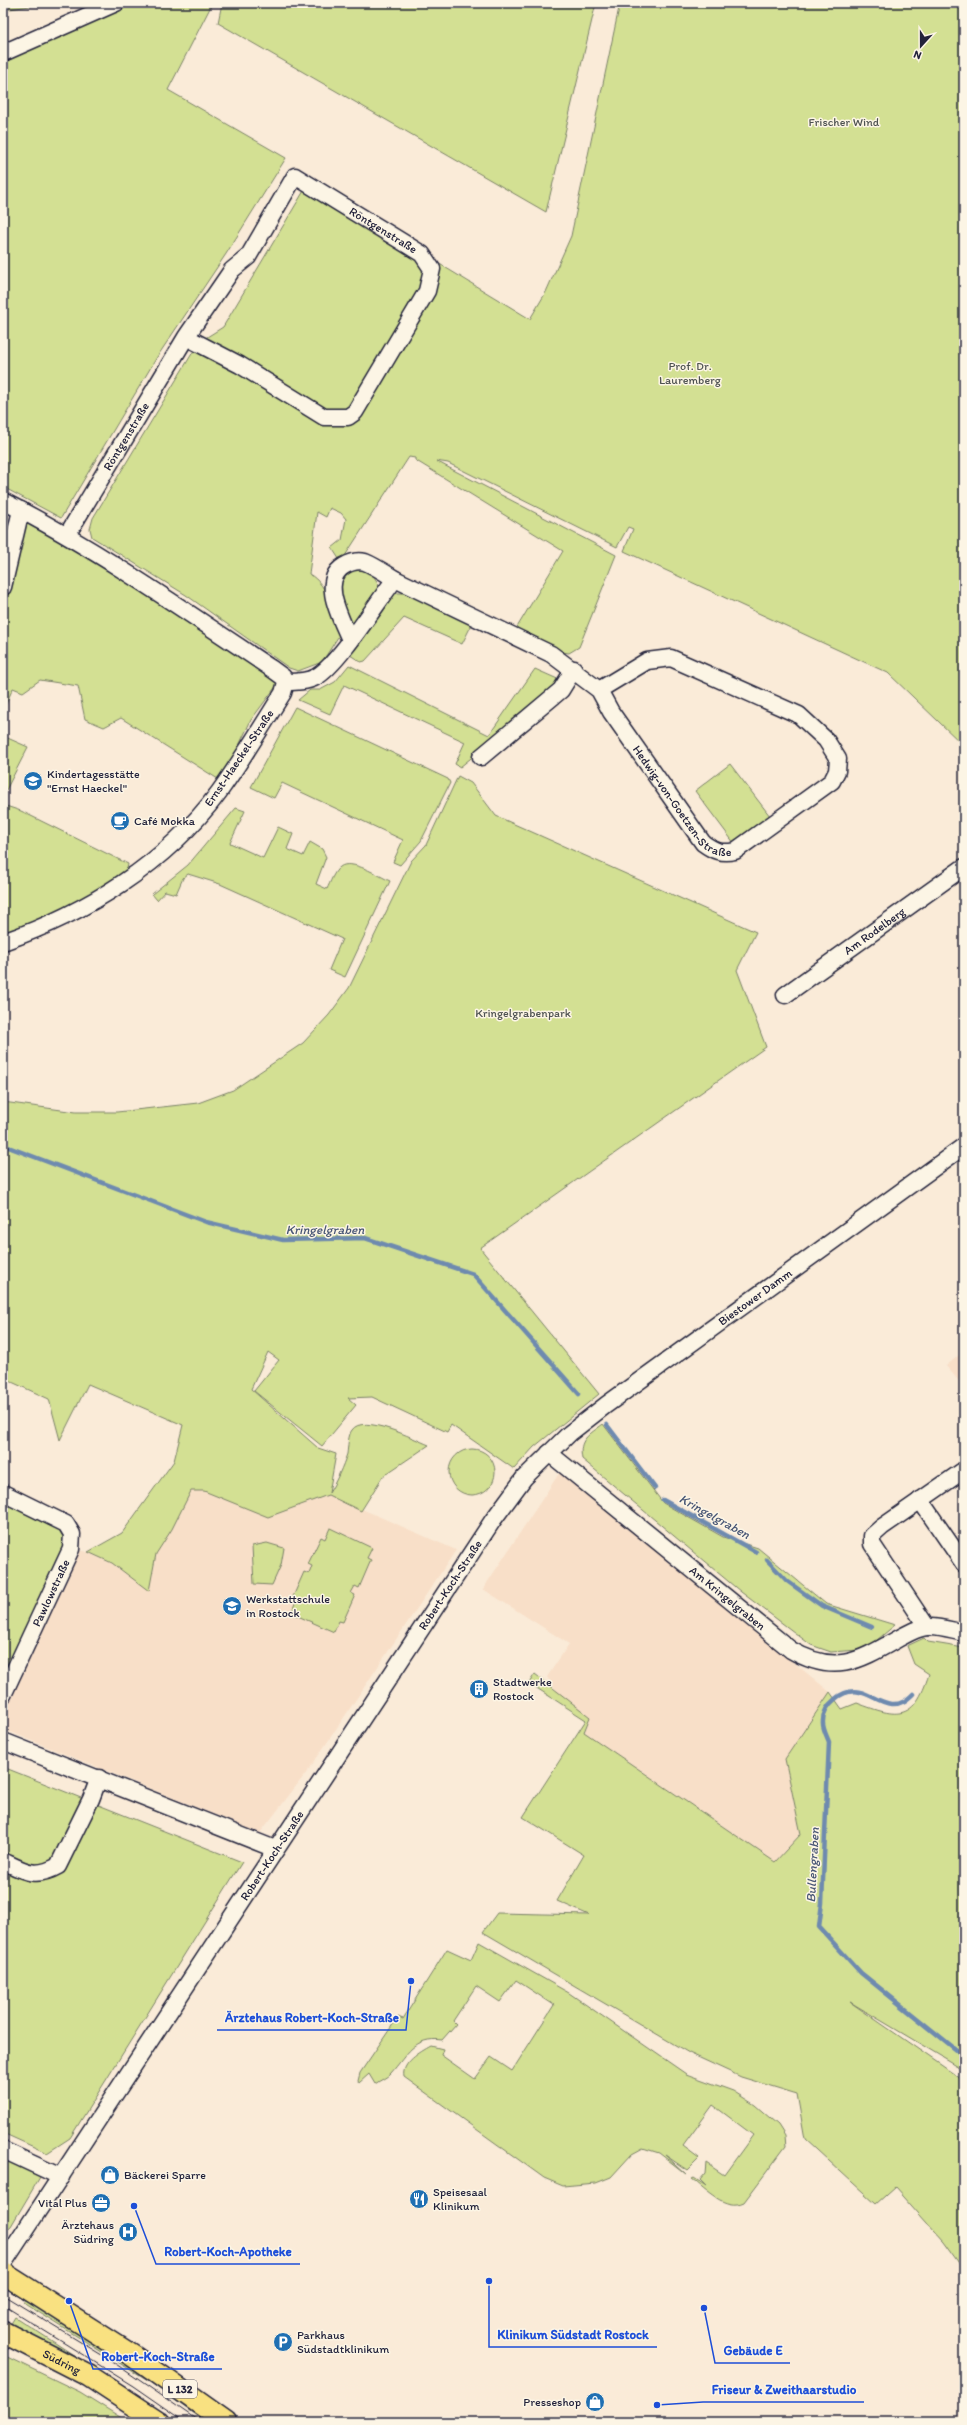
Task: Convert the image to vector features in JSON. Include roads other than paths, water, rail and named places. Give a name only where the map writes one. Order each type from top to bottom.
[{"type":"main road","name":"L 132","points":[[3,2273],[133,2356],[226,2422]]},
{"type":"main road","name":"Südring","points":[[3,2332],[89,2376],[159,2422]]},
{"type":"street","points":[[3,53],[116,3]]},
{"type":"street","name":"Röntgenstraße","points":[[67,536],[186,337],[232,270],[248,257],[295,176],[422,254],[429,261],[432,269],[427,291],[355,412],[348,417],[324,417],[240,365],[186,337]]},
{"type":"street","points":[[3,501],[67,536],[152,588],[272,669],[283,677],[286,682],[304,681],[316,677],[337,658],[395,579]]},
{"type":"street","points":[[3,588],[21,510]]},
{"type":"street","points":[[350,640],[332,590],[332,580],[342,567],[354,561],[364,562],[395,579],[551,654],[574,669],[561,690],[481,757]]},
{"type":"street","name":"Hedwig-von-Goetzen-Straße","points":[[574,669],[600,690],[611,712],[703,843],[713,850],[724,853],[734,851],[832,781],[837,771],[838,759],[826,740],[799,715],[670,658],[647,661],[600,690]]},
{"type":"street","name":"Ernst-Haeckel-Straße","points":[[3,942],[76,912],[132,876],[168,848],[218,793],[283,693],[286,682]]},
{"type":"street","name":"Am Rodelberg","points":[[785,995],[964,867]]},
{"type":"street","name":"Biestower Damm","points":[[549,1453],[570,1433],[606,1405],[964,1146]]},
{"type":"street","name":"Am Kringelgraben","points":[[549,1453],[791,1650],[808,1660],[826,1664],[848,1664],[866,1657],[906,1635],[927,1627]]},
{"type":"street","name":"Robert-Koch-Straße","points":[[3,2264],[493,1520],[524,1478],[549,1453]]},
{"type":"street","points":[[964,1470],[882,1527],[872,1536],[872,1544],[927,1627],[964,1633]]},
{"type":"street","name":"Pawlowstraße","points":[[3,1493],[66,1524],[72,1534],[71,1549],[3,1695]]},
{"type":"street","points":[[920,1500],[964,1564]]},
{"type":"street","points":[[3,1740],[275,1849]]},
{"type":"street","points":[[3,1861],[36,1874],[47,1872],[58,1866],[91,1799],[99,1778]]},
{"type":"street","points":[[3,2150],[61,2177]]},
{"type":"waterway","name":"Kringelgraben","points":[[3,1145],[206,1222],[283,1240],[365,1238],[473,1274],[579,1394]]},
{"type":"waterway","name":"Kringelgraben","points":[[607,1425],[655,1488]]},
{"type":"waterway","name":"Kringelgraben","points":[[663,1500],[756,1552]]},
{"type":"waterway","name":"Kringelgraben","points":[[767,1560],[787,1581],[822,1606],[872,1627]]},
{"type":"waterway","name":"Bullengraben","points":[[913,1694],[904,1702],[895,1704],[883,1702],[868,1695],[854,1691],[841,1695],[826,1709],[823,1726],[829,1742],[822,1903],[819,1927],[861,1973],[964,2056]]},
{"type":"tram line","points":[[3,2295],[110,2360],[200,2422]]},
{"type":"tram line","points":[[3,2305],[133,2386],[185,2422]]},
{"type":"place","name":"Kindertagesstätte \"Ernst Haeckel\"","points":[[33,781]]},
{"type":"place","name":"Café Mokka","points":[[120,821]]},
{"type":"place","name":"Werkstattschule in Rostock","points":[[232,1606]]},
{"type":"place","name":"Stadtwerke Rostock","points":[[479,1689]]},
{"type":"place","name":"Ärztehaus Robert-Koch-Straße","points":[[411,1981]]},
{"type":"place","name":"Bäckerei Sparre","points":[[110,2175]]},
{"type":"place","name":"Speisesaal Klinikum","points":[[419,2199]]},
{"type":"place","name":"Vital Plus","points":[[101,2203]]},
{"type":"place","name":"Robert-Koch-Apotheke","points":[[134,2206]]},
{"type":"place","name":"Ärztehaus Südring","points":[[128,2232]]},
{"type":"place","name":"Klinikum Südstadt Rostock","points":[[489,2281]]},
{"type":"place","name":"Robert-Koch-Straße","points":[[69,2301]]},
{"type":"place","name":"Gebäude E","points":[[704,2308]]},
{"type":"place","name":"Parkhaus Südstadtklinikum","points":[[283,2342]]},
{"type":"place","name":"Presseshop","points":[[595,2402]]},
{"type":"place","name":"Friseur & Zweithaarstudio","points":[[657,2405]]},
{"type":"park label","name":"Frischer Wind","points":[[844,122]]},
{"type":"park label","name":"Prof. Dr. Lauremberg","points":[[690,373]]},
{"type":"park label","name":"Kringelgrabenpark","points":[[523,1013]]}]
